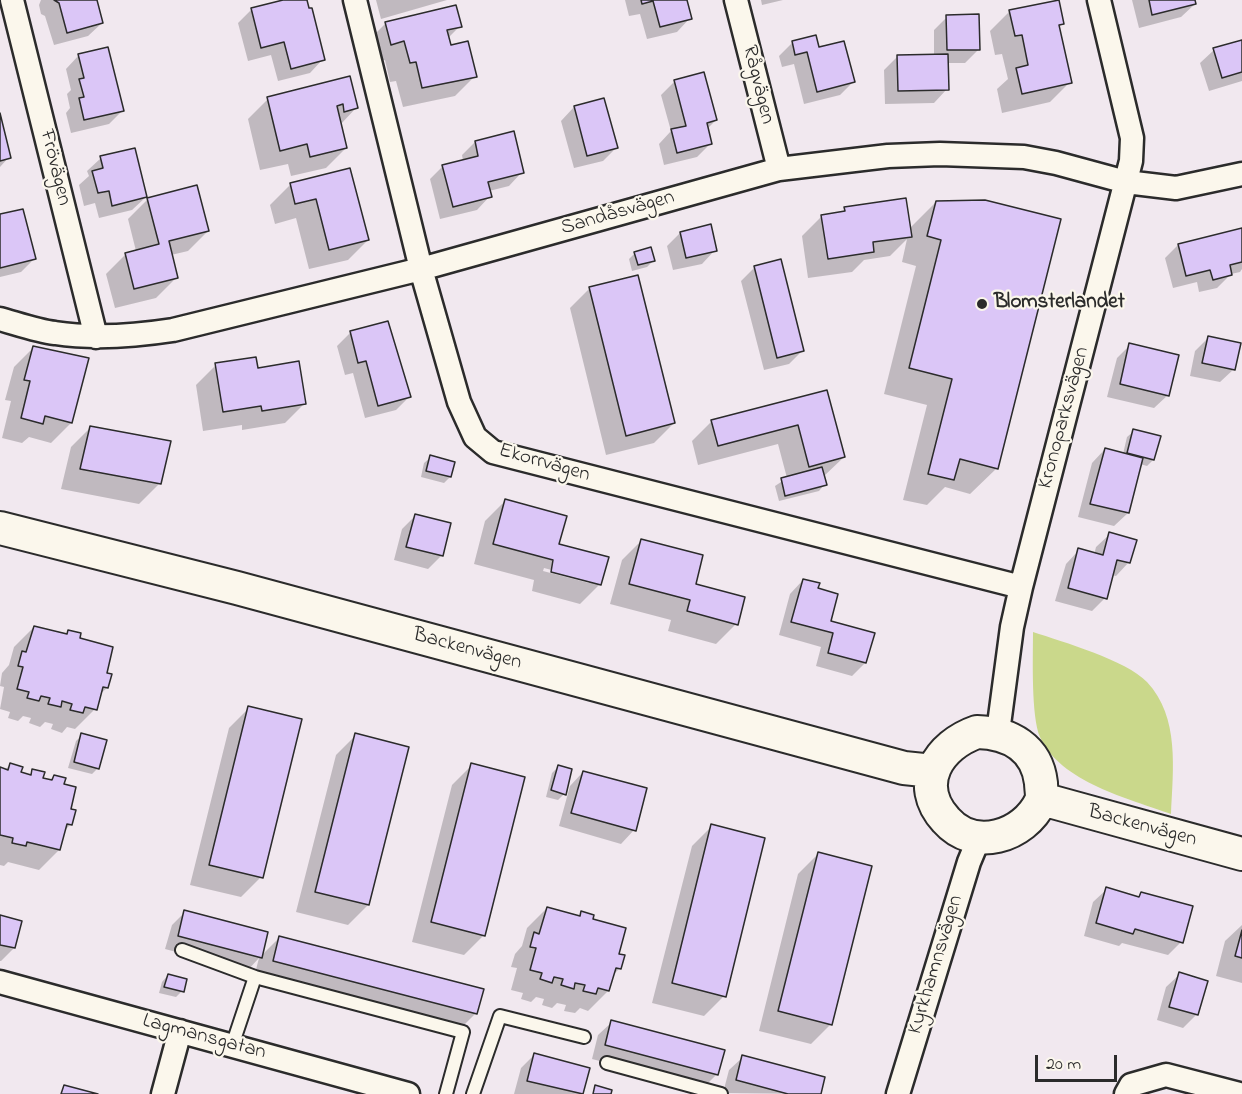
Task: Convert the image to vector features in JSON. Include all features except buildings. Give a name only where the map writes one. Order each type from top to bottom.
[{"type":"street","name":"Frövägen","points":[[12,0],[96,337]]},
{"type":"street","name":"Ekorrvägen","points":[[355,0],[421,269],[467,422],[475,437],[493,452],[1021,587]]},
{"type":"street","name":"Rågvägen","points":[[736,0],[778,169]]},
{"type":"street","name":"Kronoparksvägen","points":[[998,732],[1012,627],[1021,587],[1126,182],[1132,138],[1099,0]]},
{"type":"street","name":"Sandåsvägen","points":[[0,319],[54,333],[96,337],[135,336],[173,330],[421,269],[778,169],[888,156],[986,154],[1056,163],[1126,182],[1176,188],[1242,174]]},
{"type":"street","name":"Backenvägen","points":[[0,528],[237,588],[904,768],[933,771]]},
{"type":"street","points":[[977,732],[998,732],[1017,741],[1032,756],[1040,775],[1042,799],[1019,828],[1000,837],[979,838],[961,832],[946,820],[936,804],[932,785],[933,771],[943,751],[958,738],[977,732]]},
{"type":"street","name":"Backenvägen","points":[[1042,799],[1242,854]]},
{"type":"street","name":"Kyrkhamnsvägen","points":[[898,1094],[969,862],[979,838]]},
{"type":"street","name":"Lagmansgatan","points":[[0,982],[408,1094]]},
{"type":"street","points":[[163,1094],[180,1032]]},
{"type":"street","points":[[1126,1094],[1131,1085],[1166,1075],[1239,1094]]},
{"type":"lane","points":[[182,950],[255,977],[463,1032],[446,1094]]},
{"type":"lane","points":[[232,1046],[255,977]]},
{"type":"lane","points":[[473,1094],[500,1016],[584,1036]]},
{"type":"lane","points":[[608,1063],[721,1094]]},
{"type":"green space","points":[[1033,632],[1093,652],[1125,666],[1147,682],[1158,696],[1170,728],[1172,745],[1171,814],[1098,787],[1063,766],[1050,753],[1040,737],[1035,715]]},
{"type":"place","name":"Blomsterlandet","points":[[982,304]]}]
